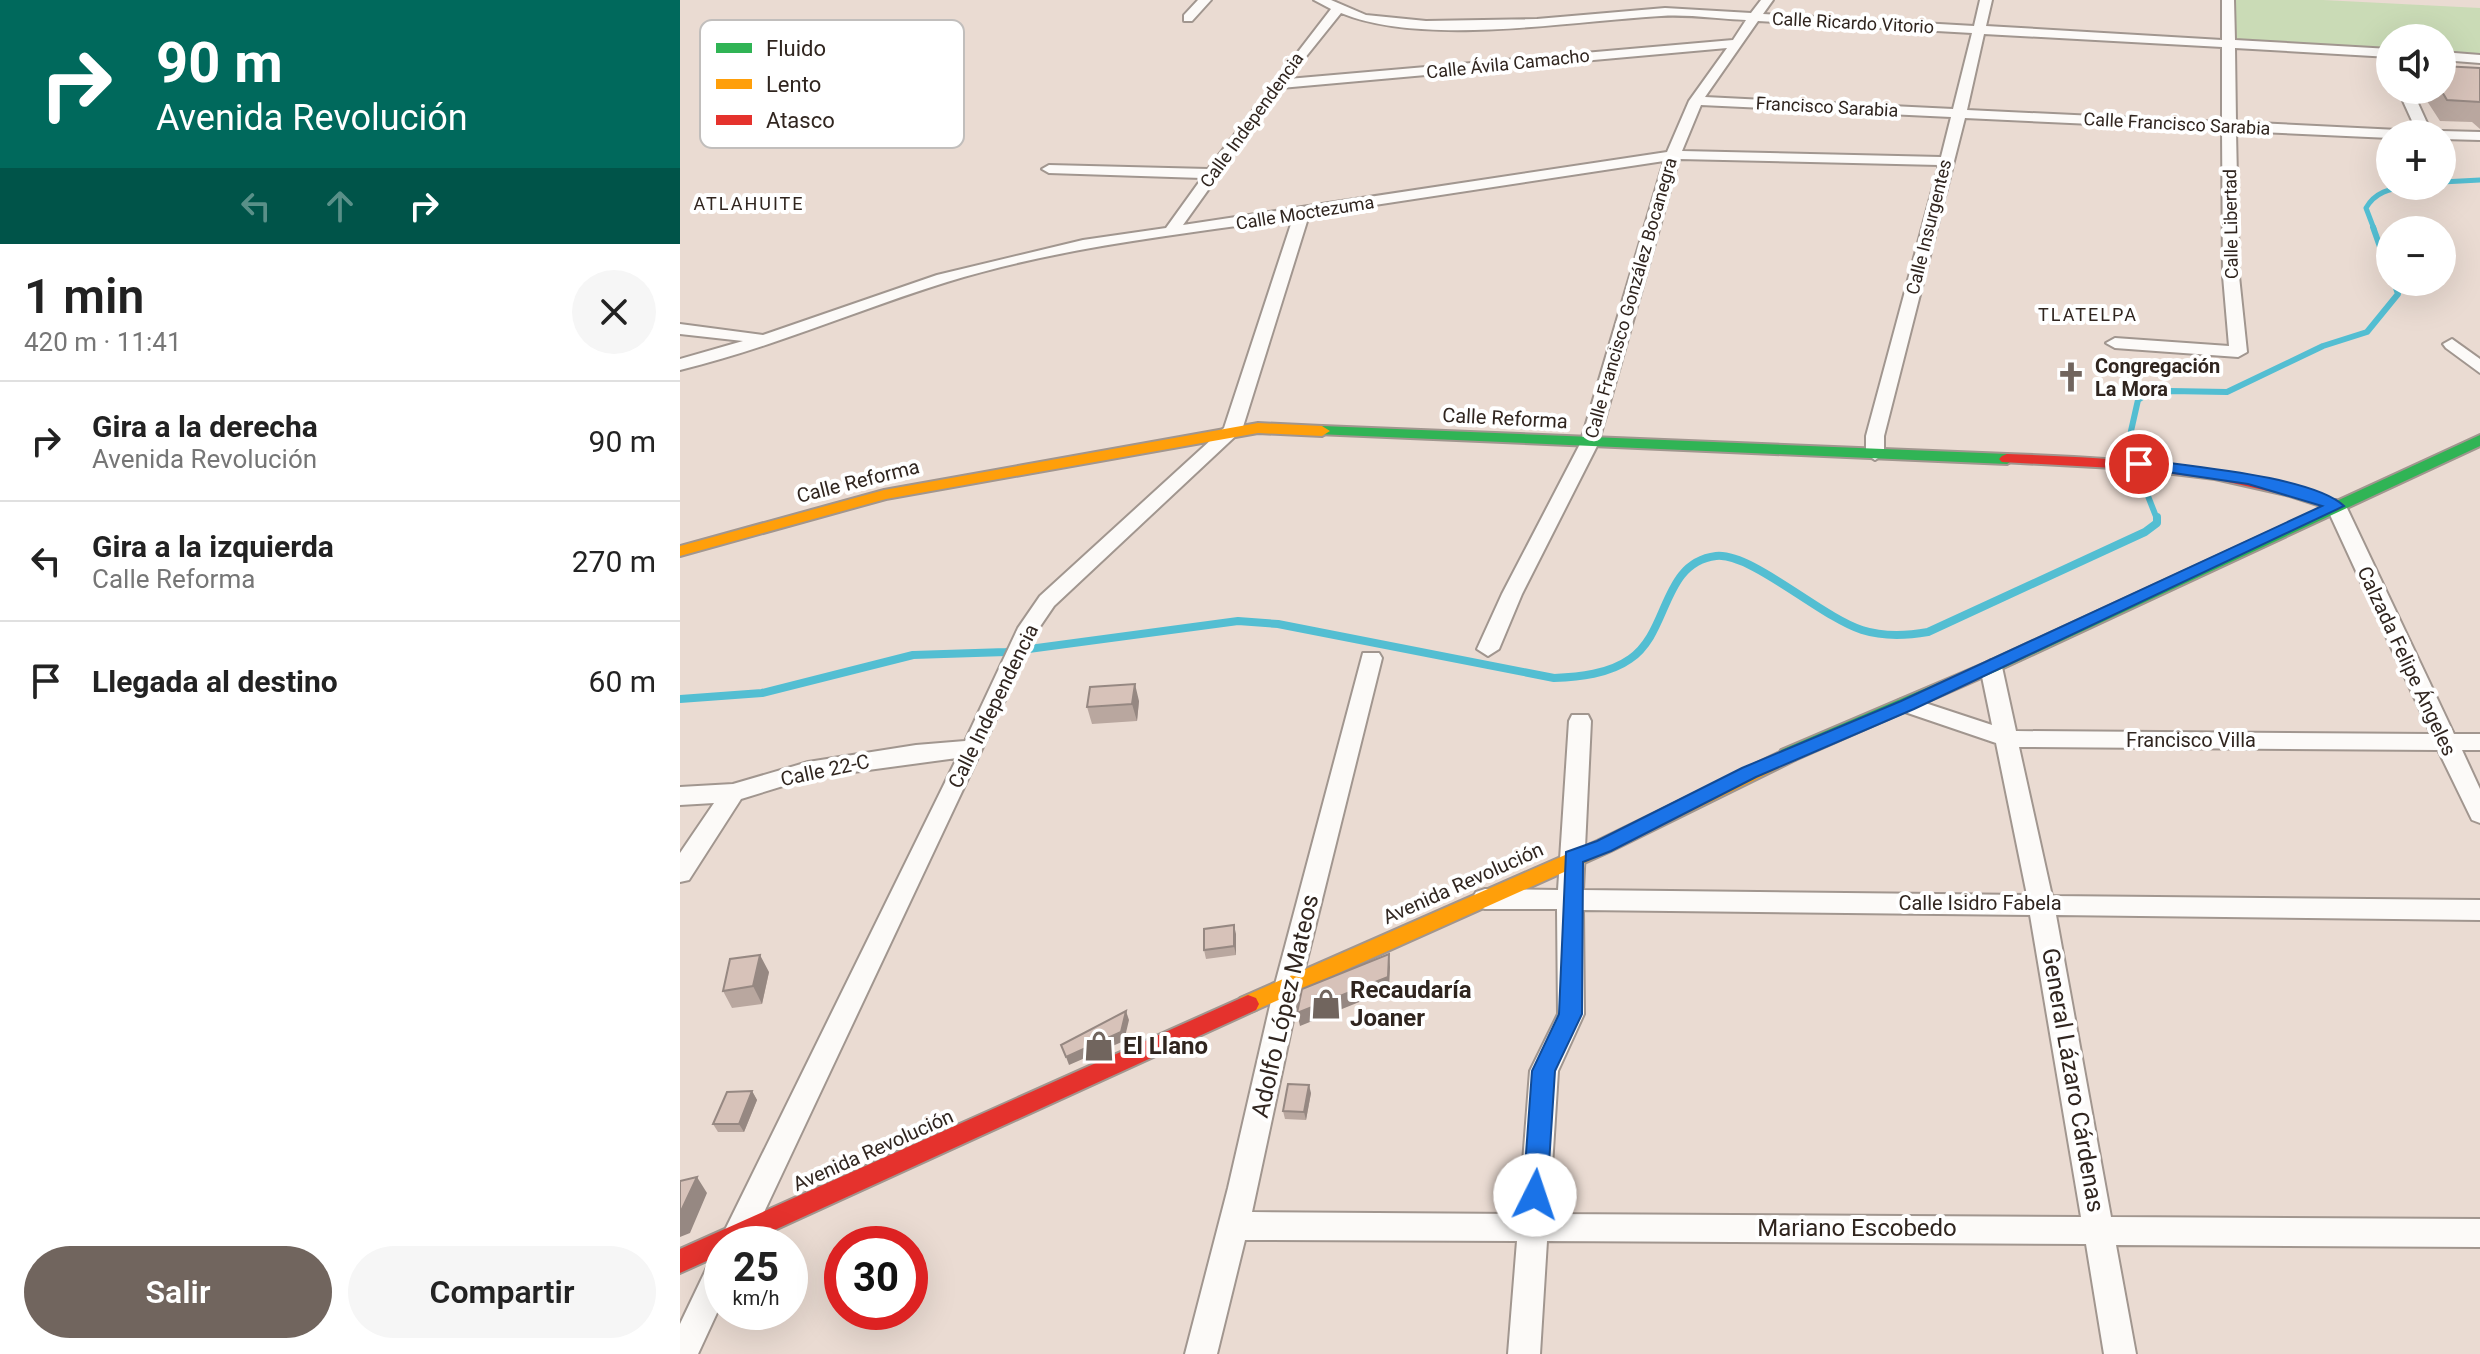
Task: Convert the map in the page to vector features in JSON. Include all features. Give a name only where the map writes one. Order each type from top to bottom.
[{"type":"street","points":[[1188,18],[1205,0]]},
{"type":"street","name":"Calle Ricardo Vitorio","points":[[1320,0],[1364,18],[1426,25],[1537,23],[1643,12],[2376,52]]},
{"type":"street","name":"Calle Francisco González Bocanegra","points":[[1488,649],[1589,444],[1673,155],[1696,101],[1739,43],[1741,33],[1758,18],[1767,0]]},
{"type":"street","name":"Calle Insurgentes","points":[[1875,454],[1875,436],[1986,0]]},
{"type":"street","name":"Calle Libertad","points":[[2115,343],[2238,352],[2231,276],[2228,0]]},
{"type":"street","name":"Calle Independencia","points":[[1169,234],[1277,84],[1338,8]]},
{"type":"street","name":"Calle Ávila Camacho","points":[[1277,84],[1305,84],[1739,43]]},
{"type":"street","points":[[2456,57],[2480,59]]},
{"type":"street","name":"Francisco Sarabia","points":[[1696,101],[1957,113]]},
{"type":"street","name":"Calle Francisco Sarabia","points":[[1957,113],[2376,133]]},
{"type":"street","points":[[2456,135],[2480,136]]},
{"type":"street","name":"Calle Moctezuma","points":[[680,365],[777,336],[943,278],[1009,260],[1169,234],[1673,155],[1946,161]]},
{"type":"street","points":[[1049,169],[1212,174]]},
{"type":"street","name":"Calle Independencia","points":[[743,1226],[1029,628],[1047,601],[1233,430],[1302,214]]},
{"type":"street","points":[[680,329],[744,337],[777,336]]},
{"type":"street","points":[[2452,344],[2480,368]]},
{"type":"street","name":"Calle Reforma","points":[[680,551],[884,495],[1233,430],[1258,428],[2158,465],[2248,479],[2303,492],[2336,506]]},
{"type":"street","name":"Avenida Revolución","points":[[767,1226],[1479,899],[1604,846],[1749,772],[1991,667],[2480,440]]},
{"type":"street","name":"Calzada Felipe Ángeles","points":[[2336,506],[2443,741],[2480,814]]},
{"type":"street","name":"Adolfo López Mateos","points":[[1201,1354],[1234,1226],[1287,988],[1371,658]]},
{"type":"street","name":"General Lázaro Cárdenas","points":[[1991,667],[2041,903],[2120,1354]]},
{"type":"street","name":"Francisco Villa","points":[[1907,705],[2008,739],[2480,742]]},
{"type":"street","points":[[1524,1354],[1544,1071],[1571,1014],[1570,900],[1580,721]]},
{"type":"street","name":"Calle 22-C","points":[[680,796],[733,793],[808,770],[916,753],[972,749]]},
{"type":"street","points":[[680,873],[733,793]]},
{"type":"street","name":"Calle Isidro Fabela","points":[[1479,899],[2480,910]]},
{"type":"street","name":"Mariano Escobedo","points":[[1234,1226],[2480,1233]]},
{"type":"street","name":"Avenida Revolución","points":[[680,1261],[704,1252]]},
{"type":"street","points":[[682,1354],[704,1307]]},
{"type":"green space","points":[[2229,0],[2323,0],[2480,8],[2480,58],[2456,57],[2456,24],[2376,24],[2376,52],[2231,45]]},
{"type":"building","points":[[2456,67],[2480,68],[2480,102],[2456,101]]},
{"type":"building","points":[[1135,684],[1132,704],[1087,707],[1090,687]]},
{"type":"building","points":[[1234,925],[1234,946],[1204,950],[1204,929]]},
{"type":"building","points":[[1389,954],[1388,977],[1297,1013],[1302,989]]},
{"type":"building","points":[[760,955],[753,986],[723,991],[730,959]]},
{"type":"building","points":[[1126,1011],[1121,1032],[1066,1057],[1061,1045]]},
{"type":"building","points":[[1288,1084],[1309,1085],[1304,1112],[1283,1111]]},
{"type":"building","points":[[752,1091],[739,1124],[713,1124],[727,1092]]},
{"type":"building","points":[[697,1177],[680,1213],[680,1181]]},
{"type":"waterway","points":[[2456,181],[2480,180]]},
{"type":"waterway","points":[[2374,229],[2366,208],[2376,197]]},
{"type":"waterway","points":[[2373,227],[2376,235]]},
{"type":"waterway","points":[[2157,519],[2131,453],[2131,431],[2138,400],[2147,394],[2170,391],[2227,392],[2323,346],[2367,332],[2396,296]]},
{"type":"waterway","points":[[680,699],[762,693],[913,655],[1006,652],[1238,621],[1278,624],[1554,678],[1583,676],[1613,668],[1630,659],[1653,632],[1685,571],[1698,561],[1716,556],[1731,557],[1748,564],[1845,623],[1862,630],[1886,635],[1911,634],[1928,632],[2145,532],[2157,523],[2157,519]]},
{"type":"traffic: fast","points":[[1322,431],[2007,459]]},
{"type":"traffic: fast","points":[[1788,755],[1991,667],[2480,440]]},
{"type":"traffic: slow","points":[[680,551],[884,495],[1258,428],[1322,431]]},
{"type":"traffic: slow","points":[[1248,1004],[1604,846],[1788,755]]},
{"type":"traffic: jam","points":[[2007,459],[2091,462],[2215,474],[2296,492],[2336,506]]},
{"type":"traffic: jam","points":[[680,1261],[1248,1004]]},
{"type":"place","name":"Congregación La Mora","points":[[2071,377]]},
{"type":"place","name":"Recaudaría Joaner","points":[[1326,1004]]},
{"type":"place","name":"El Llano","points":[[1099,1046]]},
{"type":"district","name":"ATLAHUITE","points":[[749,204]]},
{"type":"district","name":"TLATELPA","points":[[2088,315]]},
{"type":"route","points":[[1535,1195],[1544,1071],[1571,1014],[1570,900],[1573,858],[1604,846],[1749,772],[1991,667],[2336,506],[2303,492],[2248,479],[2139,464]]}]
